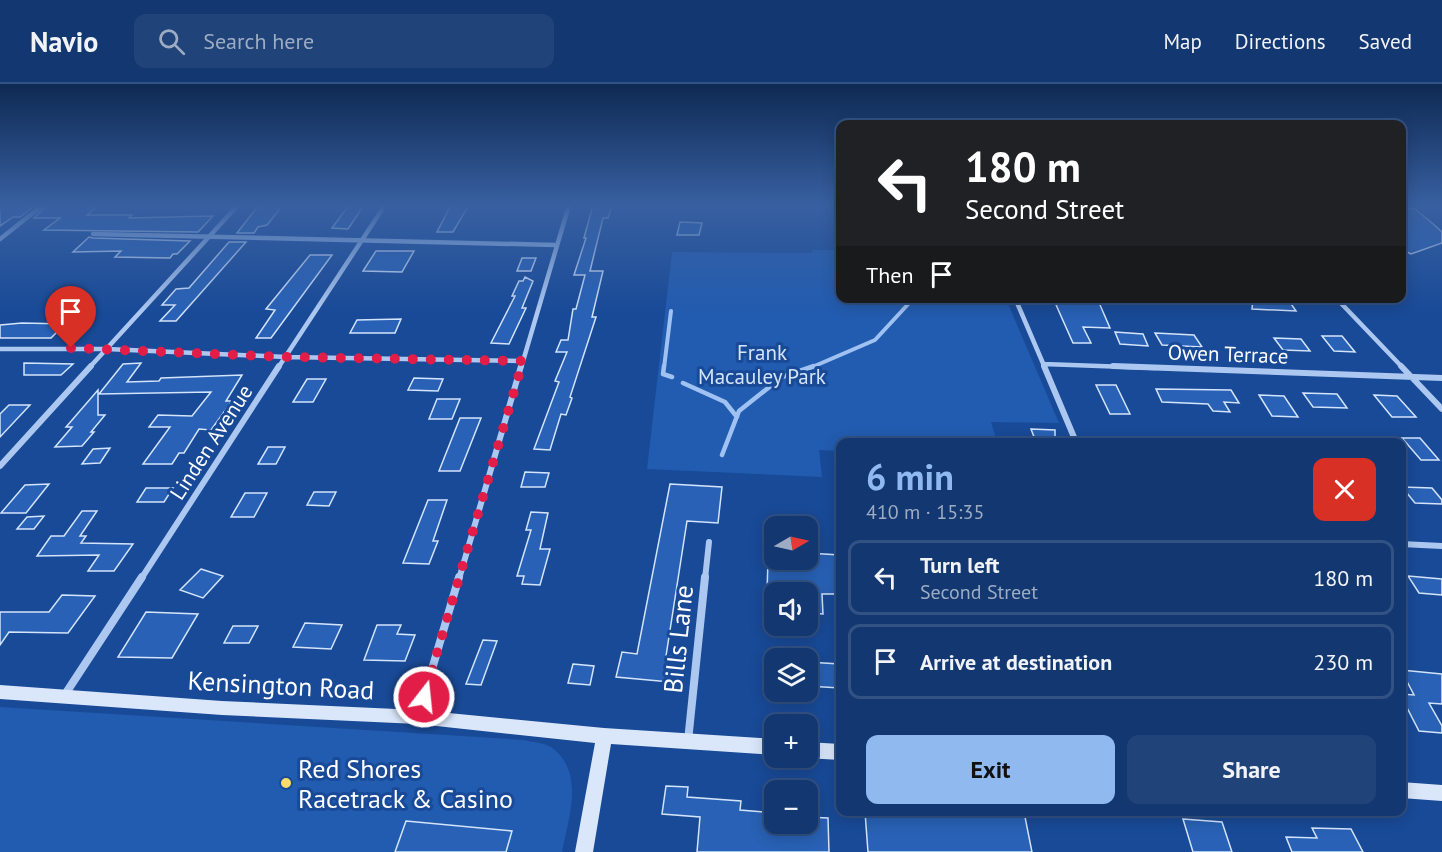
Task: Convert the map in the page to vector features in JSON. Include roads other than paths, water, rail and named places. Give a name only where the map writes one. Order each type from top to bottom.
[{"type":"street","points":[[0,466],[206,241]]},
{"type":"street","points":[[356,241],[556,245]]},
{"type":"street","name":"Linden Avenue","points":[[64,696],[362,241]]},
{"type":"street","points":[[418,717],[557,241]]},
{"type":"street","points":[[1017,303],[1074,438]]},
{"type":"street","points":[[1341,303],[1442,409]]},
{"type":"street","points":[[0,349],[107,349],[286,357],[523,361]]},
{"type":"street","name":"Owen Terrace","points":[[1043,364],[1442,378]]},
{"type":"street","name":"Bills Lane","points":[[688,742],[710,542]]},
{"type":"street","points":[[1406,544],[1442,546]]},
{"type":"street","name":"Kensington Road","points":[[0,692],[222,708],[418,717],[604,736],[764,746]]},
{"type":"street","points":[[584,852],[604,736]]},
{"type":"street","points":[[818,751],[836,752]]},
{"type":"street","points":[[1406,790],[1442,793]]},
{"type":"waterway","points":[[810,368],[875,340],[909,303]]},
{"type":"waterway","points":[[664,368],[671,311]]},
{"type":"waterway","points":[[664,366],[663,374],[672,377]]},
{"type":"waterway","points":[[737,417],[739,411],[782,377],[814,366]]},
{"type":"waterway","points":[[683,383],[725,402],[737,417]]},
{"type":"waterway","points":[[722,455],[737,417]]},
{"type":"place","name":"Red Shores Racetrack & Casino","points":[[286,783]]},
{"type":"park label","name":"Frank Macauley Park","points":[[762,364]]}]
